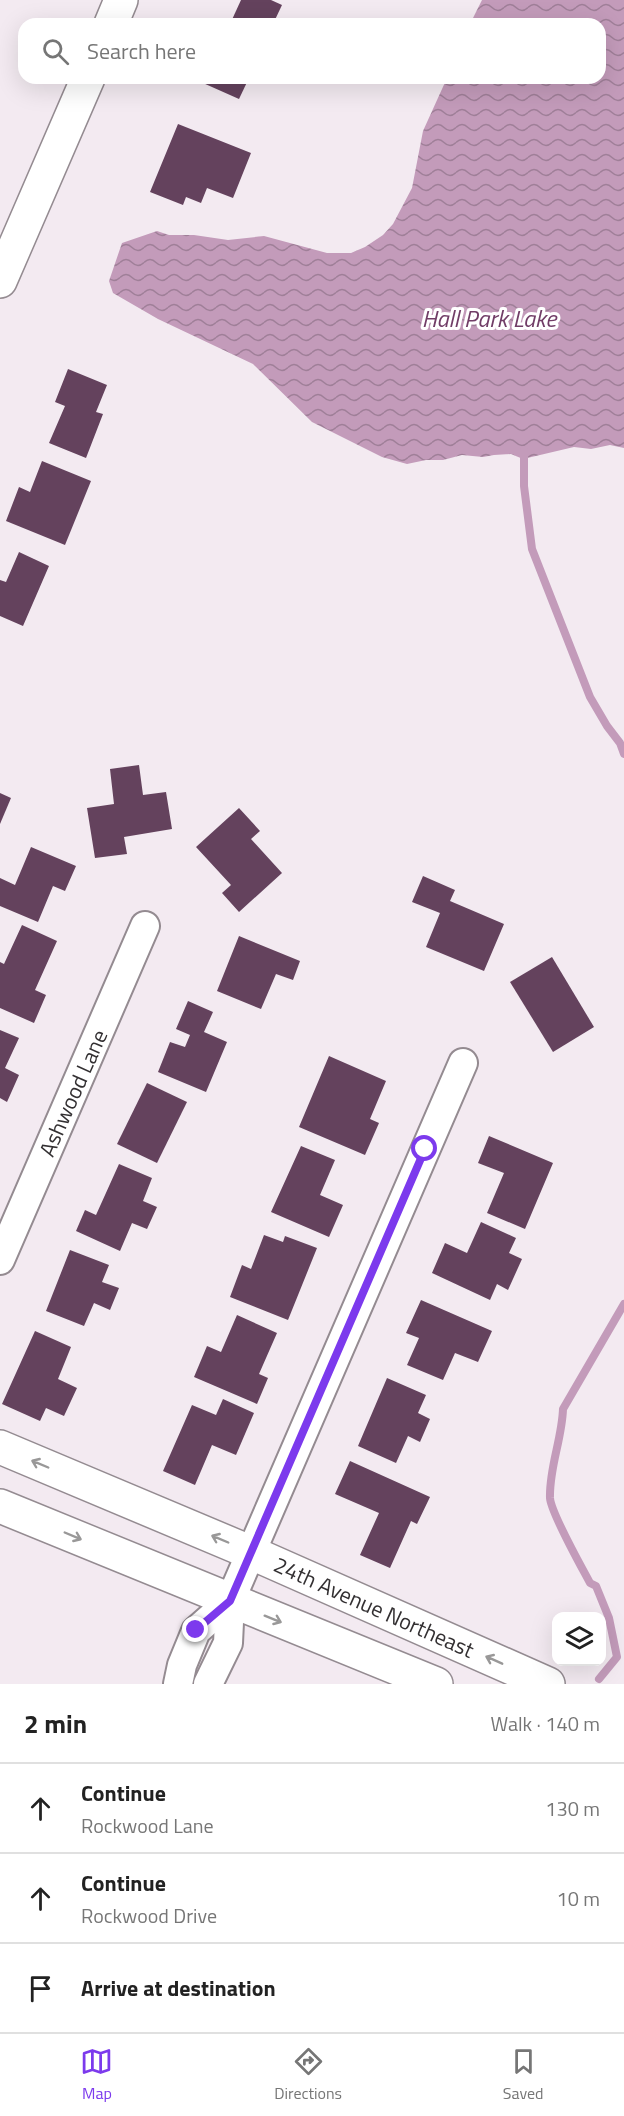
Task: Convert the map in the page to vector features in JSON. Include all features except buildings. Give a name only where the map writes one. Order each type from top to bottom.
[{"type":"street","points":[[114,18],[121,0]]},
{"type":"street","points":[[0,281],[84,84]]},
{"type":"street","name":"Ashwood Lane","points":[[0,1260],[146,926]]},
{"type":"street","points":[[208,1684],[228,1643],[230,1601],[464,1063]]},
{"type":"street","name":"24th Avenue Northeast","points":[[0,1447],[252,1552],[548,1684]]},
{"type":"street","name":"24th Avenue Northeast","points":[[0,1506],[436,1684]]},
{"type":"street","points":[[178,1684],[182,1665],[196,1630],[230,1601]]},
{"type":"water","name":"Hall Park Lake","points":[[482,0],[624,0],[624,448],[610,445],[591,449],[574,447],[523,459],[511,454],[483,457],[462,455],[443,460],[426,460],[407,464],[382,457],[312,422],[253,364],[158,319],[113,293],[109,281],[122,243],[157,231],[169,235],[194,235],[228,240],[264,236],[327,253],[351,253],[365,247],[383,235],[393,224],[412,188],[423,131],[444,84],[606,84],[606,18],[473,18]]},
{"type":"waterway","points":[[524,450],[524,486],[532,549],[590,697],[620,743],[624,754]]},
{"type":"waterway","points":[[599,1679],[617,1657],[609,1618],[596,1586],[590,1583],[555,1515],[550,1498],[550,1487],[563,1409],[624,1304]]},
{"type":"route","points":[[196,1630],[230,1601],[425,1149]]}]
